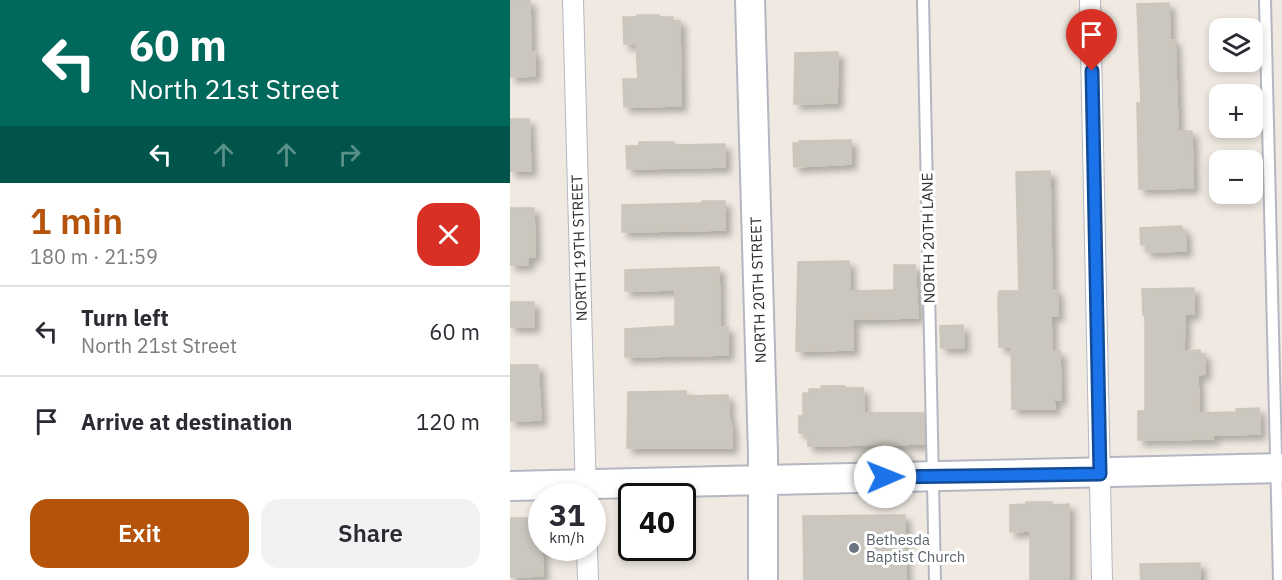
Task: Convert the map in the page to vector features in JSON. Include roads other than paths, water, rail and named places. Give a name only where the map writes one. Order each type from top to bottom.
[{"type":"street","name":"NORTH 19TH STREET","points":[[573,0],[585,483]]},
{"type":"street","name":"NORTH 20TH STREET","points":[[750,0],[764,580]]},
{"type":"street","points":[[1090,0],[1102,580]]},
{"type":"street","points":[[606,489],[763,480],[1279,469]]},
{"type":"street","points":[[510,486],[528,487]]},
{"type":"street","points":[[587,561],[588,580]]},
{"type":"lane","name":"NORTH 20TH LANE","points":[[923,0],[935,580]]},
{"type":"lane","points":[[1265,0],[1279,469],[1279,580]]},
{"type":"place","name":"Bethesda Baptist Church","points":[[854,548]]}]
